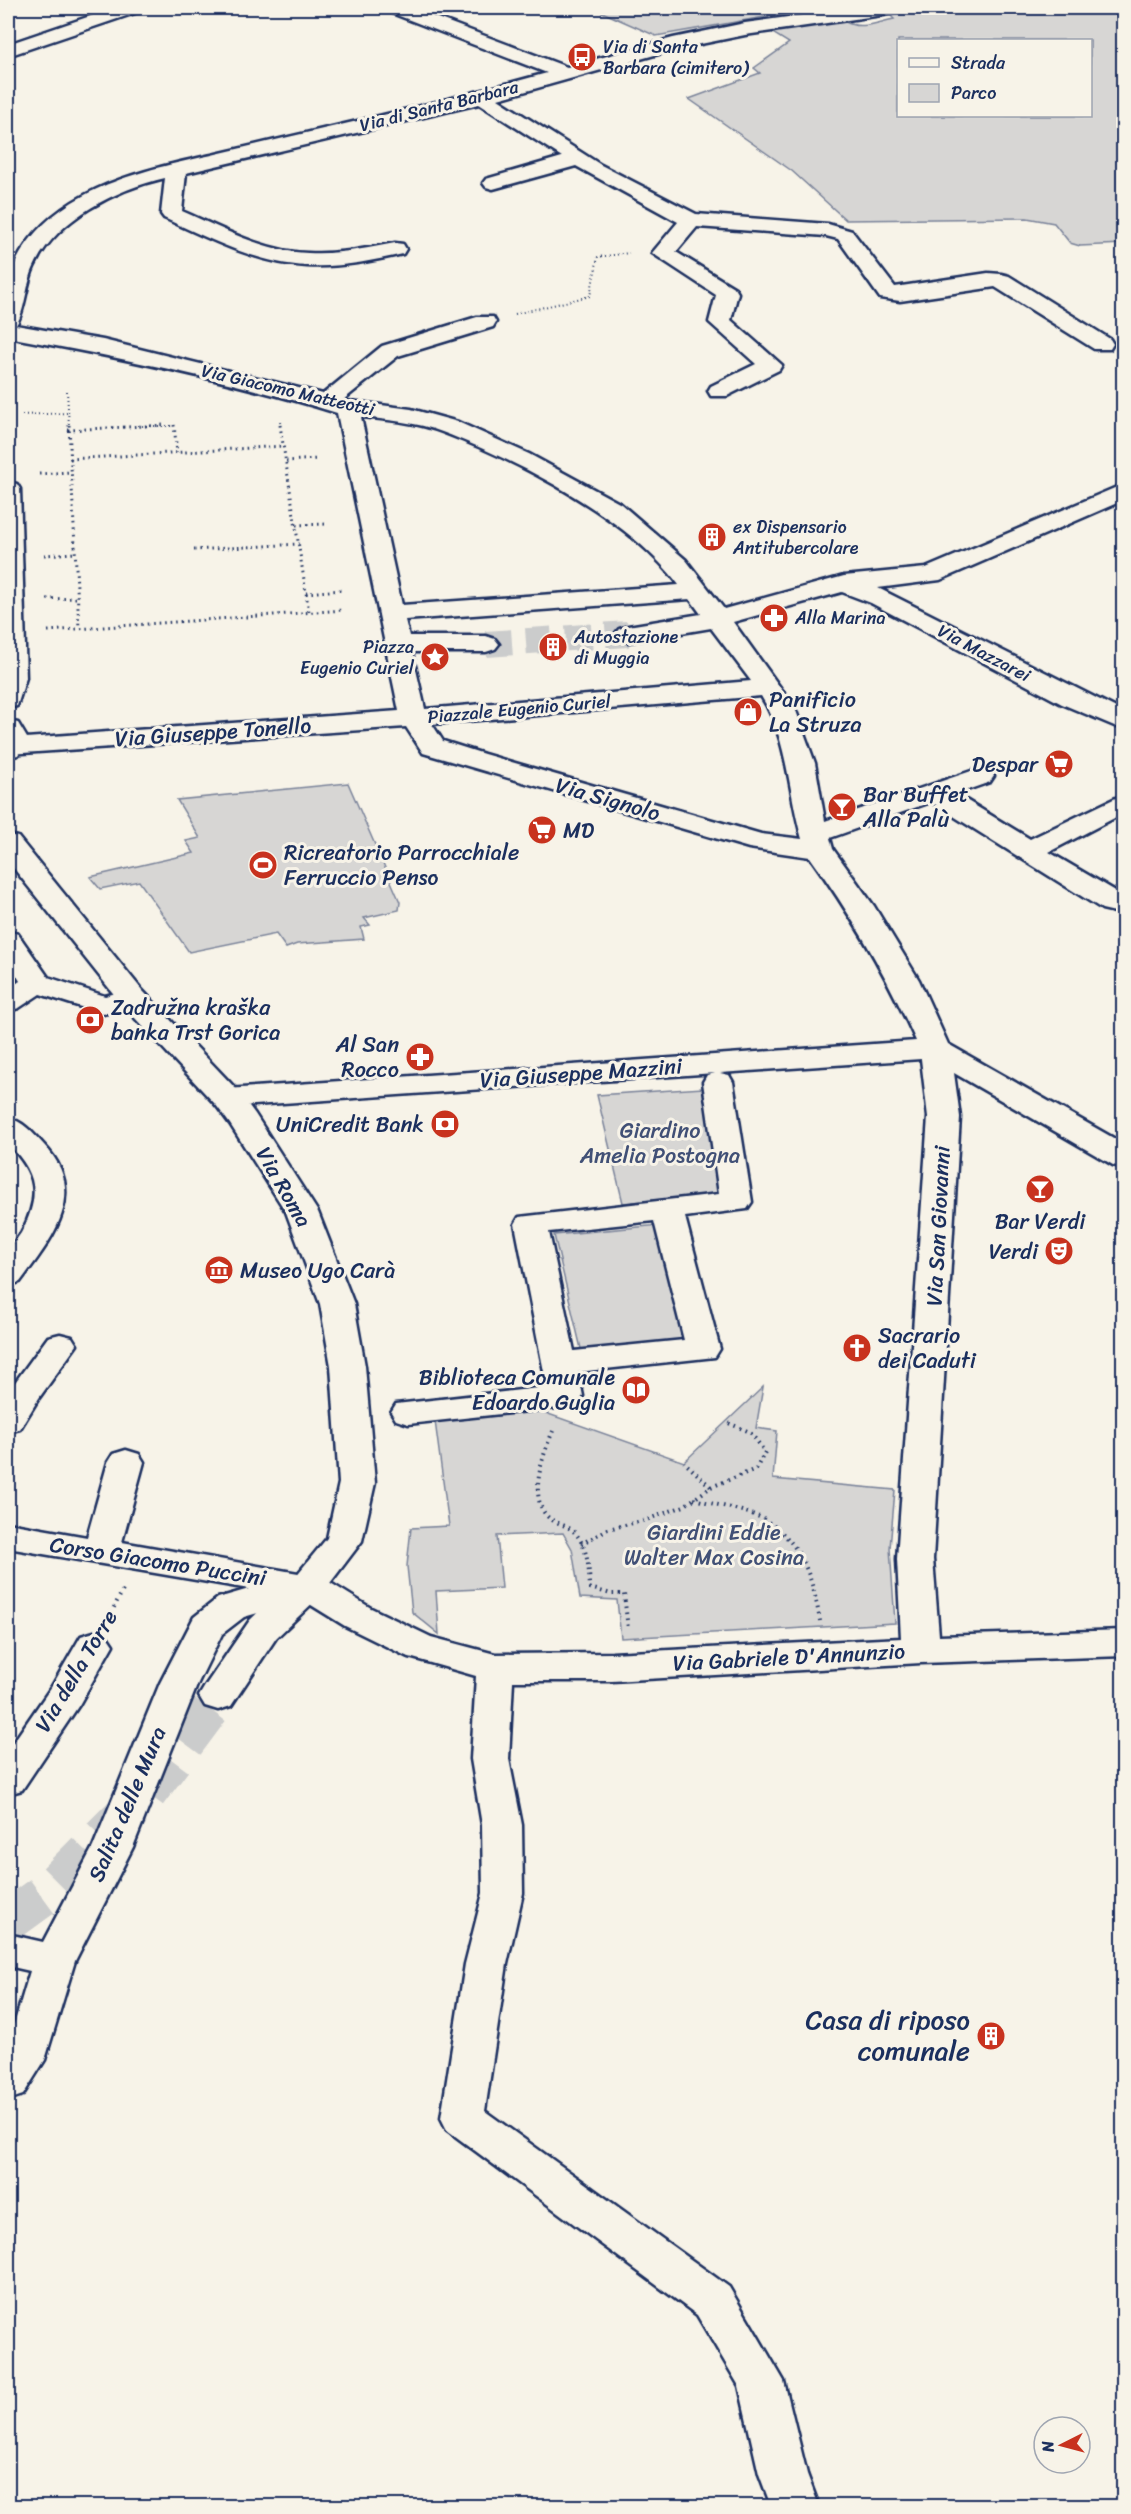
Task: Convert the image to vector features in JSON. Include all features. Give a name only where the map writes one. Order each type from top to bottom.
[{"type":"street","points":[[8,50],[131,8]]},
{"type":"street","points":[[396,8],[564,74]]},
{"type":"street","name":"Via di Santa Barbara","points":[[8,321],[12,291],[34,245],[62,216],[104,193],[143,177],[482,97],[704,38],[889,8]]},
{"type":"street","points":[[482,97],[579,159],[691,219],[828,230],[845,235],[888,293],[900,294],[988,279],[1001,281],[1102,344]]},
{"type":"street","points":[[493,183],[579,159]]},
{"type":"street","points":[[176,169],[171,214],[226,239],[300,259],[364,255],[395,249]]},
{"type":"street","points":[[691,219],[663,253],[727,293],[720,322],[771,364],[719,391]]},
{"type":"street","points":[[8,246],[34,245]]},
{"type":"street","points":[[338,406],[390,351],[485,322]]},
{"type":"street","name":"Via Giacomo Matteotti","points":[[8,330],[85,343],[220,374],[338,406],[411,416],[450,427],[521,459],[612,509],[677,565],[717,619]]},
{"type":"street","name":"Piazzale Eugenio Curiel","points":[[338,406],[391,613],[414,718],[769,687]]},
{"type":"street","points":[[8,489],[13,678],[8,700]]},
{"type":"street","points":[[626,626],[717,619],[844,584],[930,575],[1124,491]]},
{"type":"street","name":"Via Mazzarei","points":[[844,584],[880,598],[1071,699],[1124,722]]},
{"type":"street","points":[[391,613],[697,591]]},
{"type":"street","name":"Via San Giovanni","points":[[717,619],[769,687],[782,708],[801,763],[817,842],[860,906],[899,971],[935,1049],[944,1117],[915,1559],[921,1650]]},
{"type":"street","points":[[398,644],[484,636]]},
{"type":"street","name":"Via Giuseppe Tonello","points":[[9,742],[414,718]]},
{"type":"street","name":"Via Signolo","points":[[414,718],[433,747],[474,760],[759,842],[817,842]]},
{"type":"street","points":[[817,842],[934,792],[980,776]]},
{"type":"street","points":[[934,792],[1112,903],[1124,905]]},
{"type":"street","points":[[1029,851],[1124,802]]},
{"type":"street","name":"Via Roma","points":[[9,840],[124,999],[227,1098],[272,1161],[302,1212],[337,1305],[348,1366],[357,1483],[344,1541],[308,1586],[263,1629],[218,1696]]},
{"type":"street","points":[[10,947],[37,983],[103,1005],[124,999]]},
{"type":"street","points":[[8,1002],[37,983]]},
{"type":"street","points":[[935,1049],[1124,1158]]},
{"type":"street","name":"Via Giuseppe Mazzini","points":[[227,1098],[935,1049]]},
{"type":"street","points":[[408,1412],[566,1396],[531,1224],[736,1202],[718,1082]]},
{"type":"street","points":[[8,1127],[41,1161],[52,1186],[46,1218],[8,1275]]},
{"type":"street","points":[[561,1363],[703,1349],[668,1209]]},
{"type":"street","points":[[8,1422],[25,1392],[60,1346]]},
{"type":"street","points":[[101,1552],[126,1462]]},
{"type":"street","name":"Corso Giacomo Puccini","points":[[8,1536],[308,1586]]},
{"type":"street","points":[[308,1586],[358,1617],[419,1647],[476,1663],[502,1825],[503,1893],[486,1964],[462,2118],[713,2301],[761,2380],[783,2474],[795,2506]]},
{"type":"street","name":"Salita delle Mura","points":[[8,2083],[24,2060],[54,1961],[113,1847],[179,1683],[207,1626],[231,1607],[308,1586]]},
{"type":"street","name":"Via Gabriele D'Annunzio","points":[[476,1663],[612,1667],[921,1650],[1124,1643]]},
{"type":"street","name":"Via della Torre","points":[[14,1760],[66,1695],[94,1645]]},
{"type":"street","points":[[8,1950],[54,1961]]},
{"type":"path","points":[[485,322],[590,296],[598,257],[667,248]]},
{"type":"path","points":[[67,391],[79,628]]},
{"type":"path","points":[[22,415],[67,413]]},
{"type":"path","points":[[280,422],[309,612]]},
{"type":"path","points":[[68,430],[174,424],[177,453]]},
{"type":"path","points":[[70,459],[284,446]]},
{"type":"path","points":[[286,461],[317,459]]},
{"type":"path","points":[[35,474],[70,472]]},
{"type":"path","points":[[296,525],[328,524]]},
{"type":"path","points":[[194,550],[298,544]]},
{"type":"path","points":[[35,555],[75,553]]},
{"type":"path","points":[[306,593],[340,590]]},
{"type":"path","points":[[36,600],[77,598]]},
{"type":"path","points":[[47,631],[344,610]]},
{"type":"path","points":[[581,1544],[608,1529],[646,1520],[684,1506],[711,1487],[756,1469],[765,1452],[759,1438],[741,1425],[726,1422]]},
{"type":"path","points":[[558,1423],[549,1440],[544,1460],[539,1501],[546,1516],[576,1533],[588,1559],[590,1588],[611,1594],[624,1594],[628,1634]]},
{"type":"path","points":[[684,1462],[711,1487]]},
{"type":"path","points":[[693,1499],[764,1519],[799,1550],[816,1596],[820,1623]]},
{"type":"path","name":"Via della Torre","points":[[94,1645],[140,1557]]},
{"type":"green space","points":[[593,8],[816,8],[656,36]]},
{"type":"green space","points":[[938,8],[1123,8],[1123,244],[1080,246],[1070,243],[1054,223],[1027,218],[846,220],[792,171],[689,99],[760,73],[754,68],[789,43],[771,32],[844,21],[863,26],[894,19],[889,14]]},
{"type":"green space","name":"Ricreatorio Parrocchiale Ferruccio Penso","points":[[348,783],[400,902],[399,910],[364,918],[370,925],[361,927],[364,939],[297,944],[286,948],[276,934],[189,952],[139,881],[100,889],[90,877],[194,853],[186,841],[200,838],[177,800]]},
{"type":"green space","name":"Giardino Amelia Postogna","points":[[703,1088],[718,1194],[623,1203],[597,1095]]},
{"type":"green space","points":[[660,1225],[692,1343],[582,1353],[554,1235]]},
{"type":"green space","name":"Giardini Eddie Walter Max Cosina","points":[[763,1387],[756,1428],[777,1431],[773,1479],[895,1490],[890,1548],[895,1623],[621,1638],[617,1600],[580,1598],[572,1549],[563,1533],[497,1536],[502,1588],[436,1591],[439,1634],[412,1612],[407,1566],[411,1528],[449,1526],[435,1421],[540,1411],[684,1462]]},
{"type":"tunnel","points":[[486,644],[628,634]]},
{"type":"tunnel","points":[[8,1921],[48,1892],[143,1797],[218,1696]]},
{"type":"place","name":"Via di Santa Barbara (cimitero)","points":[[582,57]]},
{"type":"place","name":"ex Dispensario Antitubercolare","points":[[712,537]]},
{"type":"place","name":"Alla Marina","points":[[774,618]]},
{"type":"place","name":"Autostazione di Muggia","points":[[553,647]]},
{"type":"place","name":"Piazza Eugenio Curiel","points":[[435,657]]},
{"type":"place","name":"Panificio La Struza","points":[[748,712]]},
{"type":"place","name":"Despar","points":[[1059,764]]},
{"type":"place","name":"Bar Buffet Alla Palù","points":[[842,807]]},
{"type":"place","name":"MD","points":[[542,830]]},
{"type":"place","name":"Ricreatorio Parrocchiale Ferruccio Penso","points":[[263,865]]},
{"type":"place","name":"Zadružna kraška banka Trst Gorica","points":[[90,1020]]},
{"type":"place","name":"Al San Rocco","points":[[420,1057]]},
{"type":"place","name":"UniCredit Bank","points":[[445,1124]]},
{"type":"place","name":"Bar Verdi","points":[[1040,1189]]},
{"type":"place","name":"Verdi","points":[[1059,1251]]},
{"type":"place","name":"Museo Ugo Carà","points":[[219,1270]]},
{"type":"place","name":"Sacrario dei Caduti","points":[[857,1348]]},
{"type":"place","name":"Biblioteca Comunale Edoardo Guglia","points":[[636,1390]]},
{"type":"place","name":"Casa di riposo comunale","points":[[991,2036]]}]
